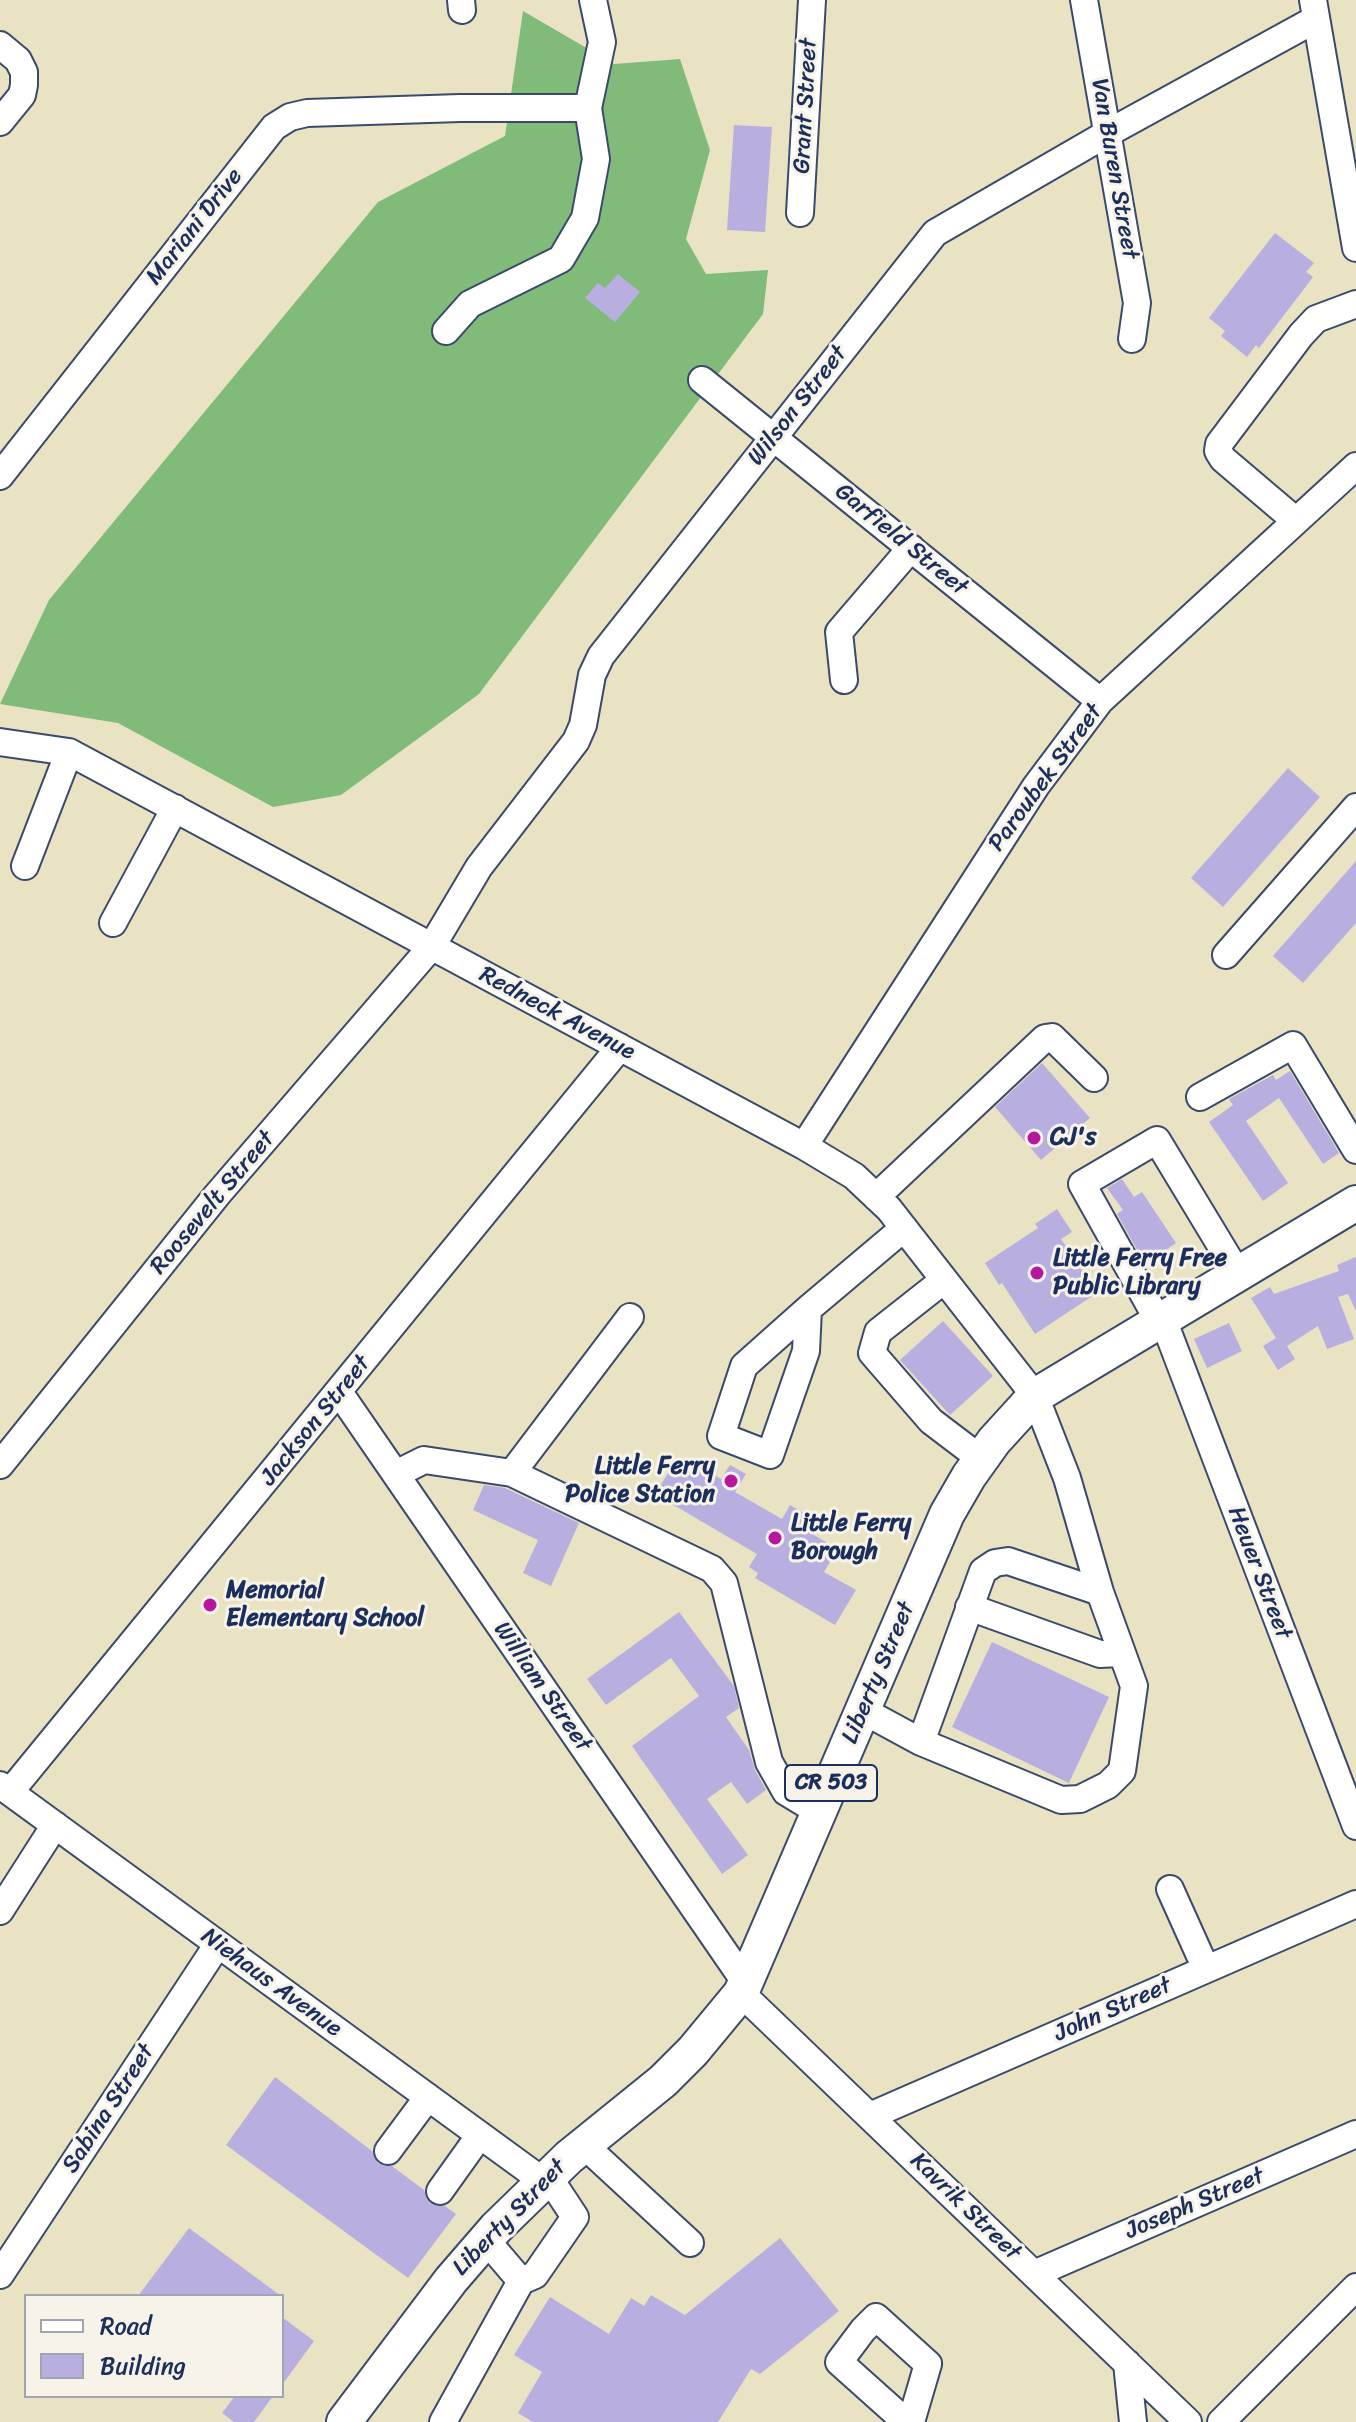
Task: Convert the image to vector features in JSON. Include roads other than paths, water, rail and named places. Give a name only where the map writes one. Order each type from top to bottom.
[{"type":"main road","name":"Liberty Street","points":[[344,2422],[451,2280],[486,2240],[546,2178],[673,2071],[743,1988],[947,1514],[981,1459],[1035,1396],[1356,1203]]},
{"type":"street","points":[[446,331],[470,304],[561,259],[585,218],[596,159],[588,108],[602,42],[593,0]]},
{"type":"street","name":"Grant Street","points":[[800,213],[812,0]]},
{"type":"street","name":"Van Buren Street","points":[[1084,0],[1137,303],[1132,339]]},
{"type":"street","points":[[1315,10],[1356,248]]},
{"type":"street","name":"Wilson Street","points":[[432,946],[479,867],[576,741],[583,725],[592,675],[601,656],[935,233],[1315,10]]},
{"type":"street","points":[[0,45],[18,60],[24,72],[22,95],[0,122]]},
{"type":"street","name":"Mariani Drive","points":[[0,476],[274,127],[290,117],[307,113],[588,108]]},
{"type":"street","points":[[1296,521],[1223,459],[1218,451],[1219,444],[1316,319],[1356,304]]},
{"type":"street","name":"Garfield Street","points":[[702,380],[1100,701]]},
{"type":"street","name":"Paroubek Street","points":[[804,1146],[1036,786],[1100,701],[1356,466]]},
{"type":"street","points":[[844,680],[839,632],[911,548]]},
{"type":"street","name":"Redneck Avenue","points":[[0,742],[69,752],[620,1047],[854,1176],[904,1228],[1035,1396],[1067,1478],[1100,1592],[1134,1686],[1122,1771],[1108,1785],[1080,1799],[1061,1800],[921,1742],[862,1710]]},
{"type":"street","points":[[25,866],[69,752]]},
{"type":"street","points":[[1226,955],[1356,807]]},
{"type":"street","points":[[113,923],[175,808]]},
{"type":"street","name":"Roosevelt Street","points":[[0,1465],[217,1195],[432,946]]},
{"type":"street","points":[[876,1197],[1045,1038],[1052,1037],[1094,1078]]},
{"type":"street","points":[[1200,1097],[1293,1045],[1356,1150]]},
{"type":"street","name":"Jackson Street","points":[[5,1788],[339,1392],[620,1047]]},
{"type":"street","name":"Heuer Street","points":[[1238,1274],[1157,1140],[1082,1184],[1161,1320],[1356,1826]]},
{"type":"street","points":[[808,1309],[806,1351],[770,1455],[721,1436],[744,1366],[808,1309],[904,1228]]},
{"type":"street","points":[[944,1280],[878,1332],[872,1353],[931,1421],[981,1459]]},
{"type":"street","points":[[512,1473],[630,1317]]},
{"type":"street","name":"William Street","points":[[339,1392],[743,1988]]},
{"type":"street","points":[[396,1474],[424,1460],[512,1473],[712,1569],[724,1583],[769,1762],[786,1792],[819,1812]]},
{"type":"street","points":[[921,1742],[983,1571],[995,1563],[1008,1561],[1100,1592]]},
{"type":"street","points":[[969,1607],[1100,1654],[1121,1653]]},
{"type":"street","name":"Niehaus Avenue","points":[[5,1788],[480,2135],[546,2178]]},
{"type":"street","points":[[0,1911],[55,1825]]},
{"type":"street","points":[[1170,1889],[1206,1969]]},
{"type":"street","name":"John Street","points":[[870,2116],[1356,1904]]},
{"type":"street","name":"Sabina Street","points":[[0,2275],[218,1944]]},
{"type":"street","name":"Kavrik Street","points":[[743,1988],[870,2116],[1188,2422]]},
{"type":"street","points":[[388,2151],[428,2097]]},
{"type":"street","name":"Joseph Street","points":[[1034,2274],[1356,2134]]},
{"type":"street","points":[[440,2191],[480,2135]]},
{"type":"street","points":[[584,2145],[690,2243]]},
{"type":"street","points":[[443,2422],[521,2281],[535,2275],[575,2217],[546,2178]]},
{"type":"street","points":[[486,2240],[521,2281]]},
{"type":"street","points":[[1221,2422],[1356,2287]]},
{"type":"street","points":[[1127,2363],[1133,2422]]},
{"type":"place","name":"CJ's","points":[[1034,1138]]},
{"type":"place","name":"Little Ferry Free Public Library","points":[[1037,1273]]},
{"type":"place","name":"Little Ferry Police Station","points":[[731,1481]]},
{"type":"place","name":"Little Ferry Borough","points":[[775,1538]]},
{"type":"place","name":"Memorial Elementary School","points":[[210,1605]]}]
